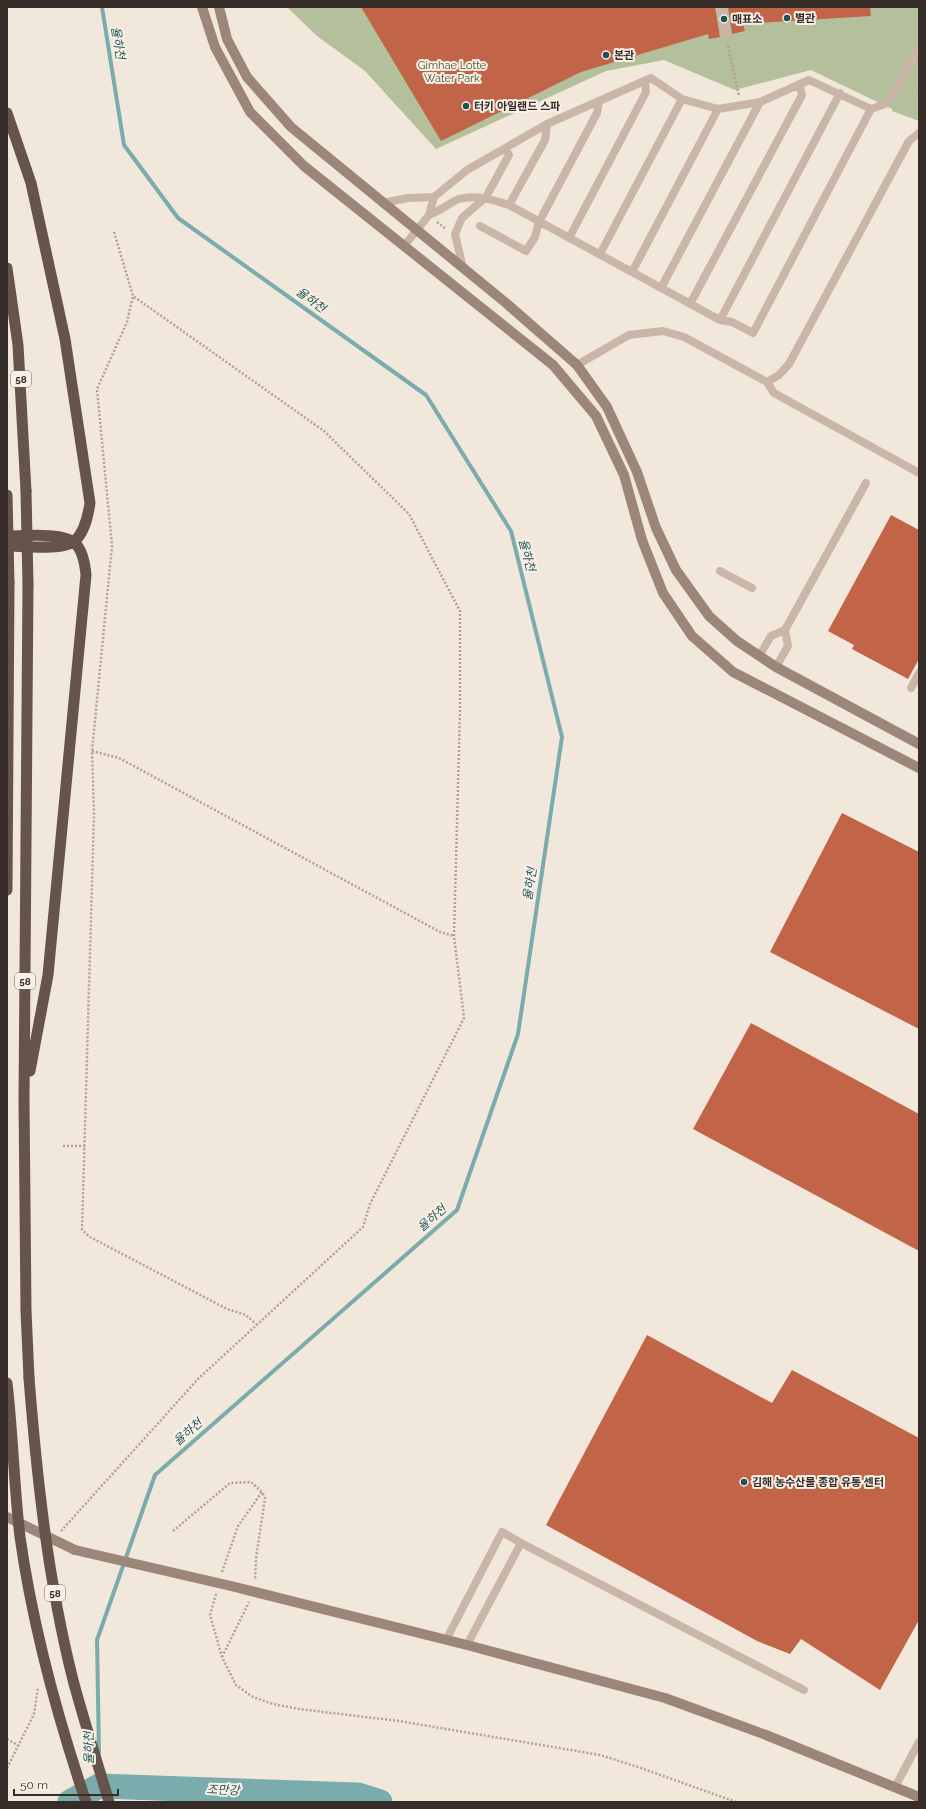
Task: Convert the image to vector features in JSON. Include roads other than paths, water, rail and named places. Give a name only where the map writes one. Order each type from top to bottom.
[{"type":"highway","points":[[7,113],[31,183],[65,339],[90,503],[87,520],[81,534],[74,542],[52,547],[7,546]]},
{"type":"highway","name":"58","points":[[7,268],[18,345],[26,492],[28,584],[24,1099],[28,1378],[42,1511],[57,1606],[73,1680],[109,1802]]},
{"type":"highway","points":[[7,495],[9,583],[7,890]]},
{"type":"highway","points":[[7,536],[50,536],[66,538],[74,542],[84,561],[86,589],[76,677],[48,975],[24,1099]]},
{"type":"highway","name":"58","points":[[7,1383],[20,1536],[33,1615],[51,1689],[86,1802]]},
{"type":"main road","points":[[202,7],[215,47],[250,112],[304,166],[553,365],[596,416],[624,476],[642,540],[663,593],[692,636],[733,672],[919,768]]},
{"type":"main road","points":[[219,7],[227,39],[247,77],[291,127],[577,364],[607,407],[637,472],[656,528],[676,570],[709,616],[737,642],[776,667],[919,744]]},
{"type":"main road","points":[[7,1517],[75,1550],[254,1591],[467,1645],[665,1698],[766,1734],[919,1797]]},
{"type":"street","points":[[721,7],[726,35]]},
{"type":"lane","points":[[429,215],[440,211],[460,199],[486,197],[508,205],[720,320],[732,322],[753,333],[871,109],[888,103],[919,47]]},
{"type":"lane","points":[[404,246],[429,215],[434,198],[467,170],[547,124],[651,78],[682,98],[718,109],[760,102],[809,80],[871,109]]},
{"type":"lane","points":[[569,238],[646,92],[644,81]]},
{"type":"lane","points":[[690,304],[802,95],[799,84]]},
{"type":"lane","points":[[720,320],[840,94]]},
{"type":"lane","points":[[600,254],[682,98]]},
{"type":"lane","points":[[480,226],[526,251],[535,237],[539,222],[597,114],[599,101]]},
{"type":"lane","points":[[661,288],[760,102]]},
{"type":"lane","points":[[632,272],[718,109]]},
{"type":"lane","points":[[508,205],[545,140],[547,124]]},
{"type":"lane","points":[[767,382],[779,375],[789,364],[909,141],[919,133]]},
{"type":"lane","points":[[463,268],[455,234],[462,218],[486,197],[509,155],[505,148]]},
{"type":"lane","points":[[382,203],[408,198],[434,198]]},
{"type":"lane","points":[[577,364],[629,335],[663,331],[684,337],[767,382],[774,393],[803,411],[919,473]]},
{"type":"lane","points":[[759,656],[771,636],[785,630],[866,483]]},
{"type":"lane","points":[[720,571],[752,588]]},
{"type":"lane","points":[[776,667],[788,646],[785,630]]},
{"type":"lane","points":[[911,688],[919,673]]},
{"type":"lane","points":[[446,1640],[502,1532],[804,1690]]},
{"type":"lane","points":[[467,1645],[522,1543]]},
{"type":"lane","points":[[895,1787],[919,1742]]},
{"type":"waterway","name":"율하천","points":[[99,1753],[97,1640],[155,1475],[457,1210],[518,1034],[562,737],[511,531],[426,395],[178,218],[124,145],[102,7]]},
{"type":"waterway","name":"조만강","points":[[70,1802],[99,1786],[358,1795],[380,1802]]},
{"type":"place","name":"별관","points":[[787,18]]},
{"type":"place","name":"매표소","points":[[724,19]]},
{"type":"place","name":"본관","points":[[606,55]]},
{"type":"place","name":"터키 아일랜드 스파","points":[[466,106]]},
{"type":"place","name":"김해 농수산물 종합 유통 센터","points":[[744,1482]]},
{"type":"park label","name":"Gimhae Lotte Water Park","points":[[452,71]]}]
